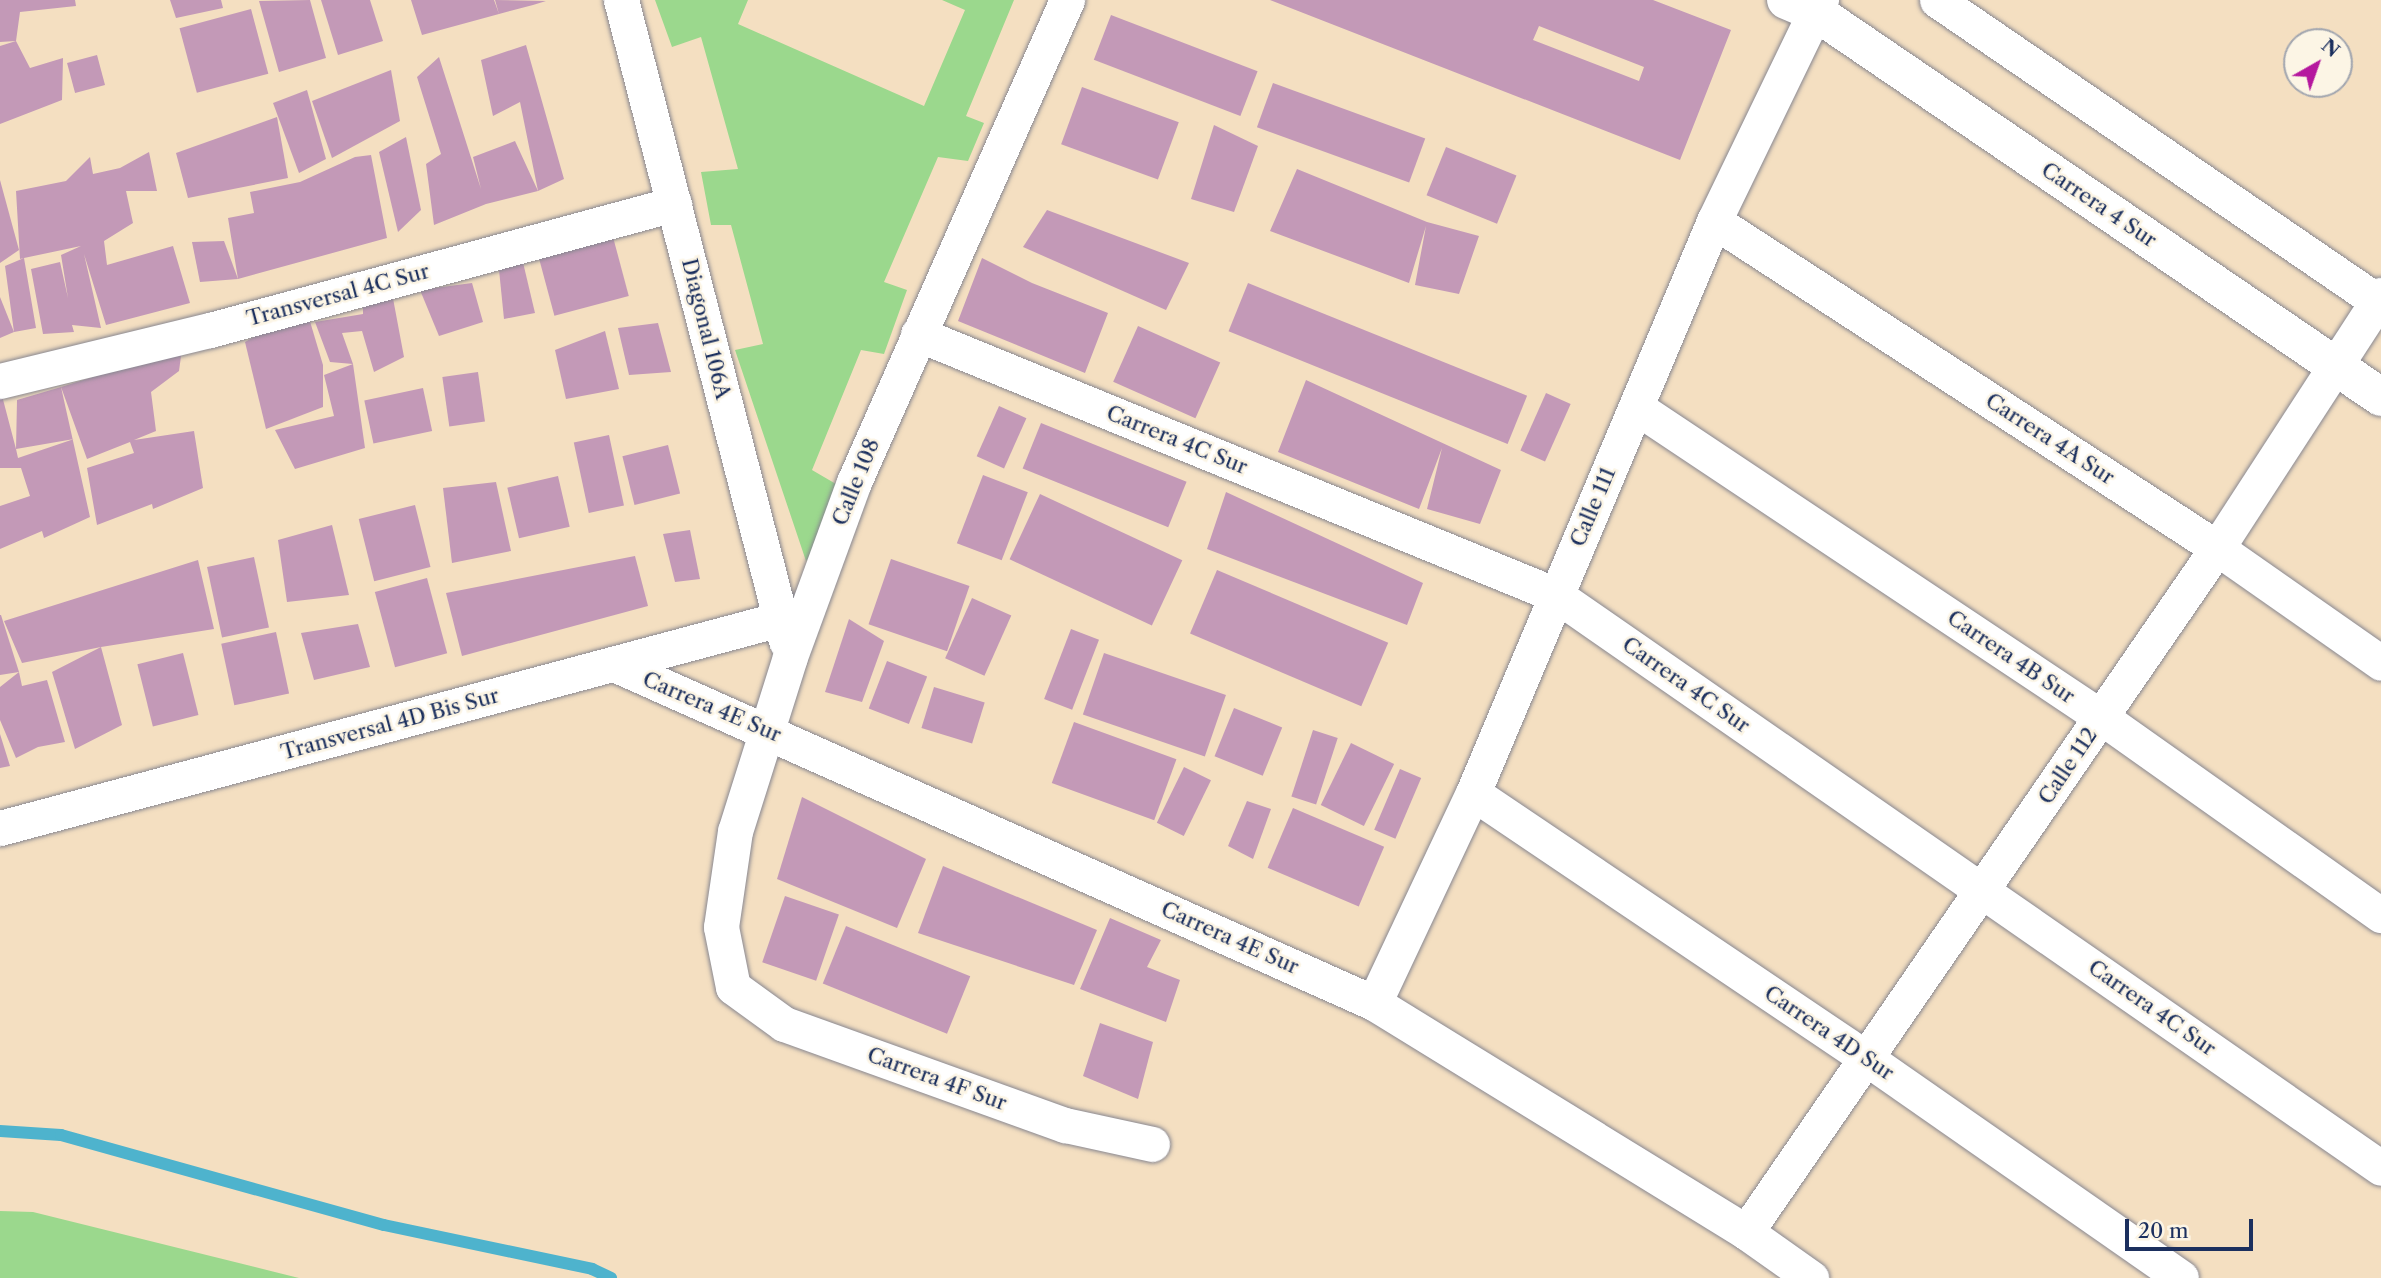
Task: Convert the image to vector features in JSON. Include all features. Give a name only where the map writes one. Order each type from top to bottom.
[{"type":"street","name":"Diagonal 106A","points":[[621,0],[790,657]]},
{"type":"street","name":"Calle 108","points":[[733,987],[721,927],[735,831],[790,657],[853,482],[1067,0]]},
{"type":"street","points":[[1937,0],[2379,298]]},
{"type":"street","name":"Calle 111","points":[[1374,1003],[1473,793],[1808,4]]},
{"type":"street","name":"Carrera 4 Sur","points":[[1808,4],[2381,397]]},
{"type":"street","name":"Transversal 4C Sur","points":[[0,381],[210,330],[674,204]]},
{"type":"street","name":"Carrera 4A Sur","points":[[1714,221],[2217,548],[2381,663]]},
{"type":"street","name":"Calle 112","points":[[1746,1232],[2217,548],[2379,298]]},
{"type":"street","name":"Carrera 4C Sur","points":[[918,334],[1556,595],[2381,1168]]},
{"type":"street","name":"Carrera 4B Sur","points":[[1636,407],[2101,717],[2381,915]]},
{"type":"street","name":"Transversal 4D Bis Sur","points":[[0,828],[780,619]]},
{"type":"street","name":"Carrera 4E Sur","points":[[614,664],[1374,1003],[1746,1232],[1811,1278]]},
{"type":"street","name":"Carrera 4D Sur","points":[[1473,793],[1866,1058],[2180,1278]]},
{"type":"street","name":"Carrera 4F Sur","points":[[733,987],[783,1024],[1065,1125],[1152,1144]]},
{"type":"green space","points":[[655,0],[748,0],[738,24],[924,106],[965,10],[942,0],[1014,0],[966,116],[984,123],[968,161],[938,157],[884,282],[907,290],[884,354],[861,350],[812,470],[836,484],[839,523],[806,561],[735,350],[763,344],[731,225],[711,225],[701,172],[738,169],[701,37],[672,47]]},
{"type":"green space","points":[[0,1211],[33,1212],[299,1278],[0,1278]]},
{"type":"building","points":[[0,0],[75,0],[76,6],[20,12],[16,41],[0,42]]},
{"type":"building","points":[[170,0],[221,0],[223,8],[176,18]]},
{"type":"building","points":[[310,0],[326,58],[279,72],[259,1]]},
{"type":"building","points":[[321,0],[370,0],[383,41],[338,55]]},
{"type":"building","points":[[411,0],[494,0],[499,14],[422,35]]},
{"type":"building","points":[[495,0],[546,1],[533,5],[499,14]]},
{"type":"building","points":[[1270,0],[1653,0],[1731,30],[1680,160]],"holes":[[[1539,26],[1644,67],[1639,81],[1533,40]]]},
{"type":"building","points":[[251,9],[268,74],[197,93],[180,28]]},
{"type":"building","points":[[1111,15],[1258,71],[1240,116],[1094,60]]},
{"type":"building","points":[[16,41],[30,68],[63,58],[62,100],[0,124],[0,46]]},
{"type":"building","points":[[526,45],[564,179],[538,191],[520,102],[493,116],[481,60]]},
{"type":"building","points":[[97,55],[105,85],[75,93],[67,63]]},
{"type":"building","points":[[439,57],[481,189],[473,157],[515,141],[538,191],[486,204],[434,225],[426,164],[441,154],[417,77]]},
{"type":"building","points":[[391,70],[400,121],[332,158],[312,101]]},
{"type":"building","points":[[1273,83],[1425,138],[1409,183],[1257,127]]},
{"type":"building","points":[[1082,87],[1179,122],[1158,180],[1061,144]]},
{"type":"building","points":[[307,90],[326,159],[299,173],[273,103]]},
{"type":"building","points":[[277,117],[288,178],[188,198],[176,153]]},
{"type":"building","points":[[1214,125],[1258,146],[1234,212],[1191,199]]},
{"type":"building","points":[[406,137],[421,210],[398,232],[379,152]]},
{"type":"building","points":[[1446,147],[1516,175],[1497,224],[1427,195]]},
{"type":"building","points":[[149,152],[157,191],[126,191],[133,223],[104,241],[107,265],[173,246],[190,303],[106,325],[84,254],[101,328],[72,325],[74,332],[43,334],[31,269],[60,262],[68,298],[61,255],[81,246],[20,259],[16,191],[66,181],[90,157],[93,174],[120,168]]},
{"type":"building","points":[[371,155],[387,238],[238,279],[228,218],[254,213],[250,192],[300,182],[355,157]]},
{"type":"building","points":[[1297,169],[1427,222],[1479,236],[1459,294],[1415,285],[1426,226],[1409,283],[1270,231]]},
{"type":"building","points":[[0,180],[19,250],[0,263]]},
{"type":"building","points":[[1047,210],[1189,263],[1166,310],[1023,247]]},
{"type":"building","points":[[613,237],[629,296],[554,316],[539,257]]},
{"type":"building","points":[[224,241],[238,279],[200,282],[192,242]]},
{"type":"building","points":[[521,254],[535,313],[504,319],[498,260]]},
{"type":"building","points":[[24,258],[36,328],[14,332],[5,266]]},
{"type":"building","points":[[982,258],[1032,283],[1108,313],[1085,373],[958,321]]},
{"type":"building","points":[[472,283],[483,322],[439,336],[420,290]]},
{"type":"building","points":[[1248,283],[1527,396],[1508,444],[1229,331]]},
{"type":"building","points":[[392,293],[404,357],[374,372],[362,331],[342,333],[353,364],[330,362],[315,322],[363,314],[363,297]]},
{"type":"building","points":[[0,297],[14,332],[0,338]]},
{"type":"building","points":[[306,308],[323,365],[323,407],[266,429],[245,342]]},
{"type":"building","points":[[658,323],[671,372],[629,375],[618,328]]},
{"type":"building","points":[[1138,326],[1220,363],[1195,418],[1113,382]]},
{"type":"building","points":[[605,331],[619,389],[566,399],[555,350]]},
{"type":"building","points":[[182,349],[179,371],[151,392],[156,431],[134,440],[194,431],[203,488],[153,509],[152,504],[97,525],[87,468],[134,453],[130,442],[87,459],[61,387]]},
{"type":"building","points":[[353,364],[365,448],[295,469],[275,430],[334,416],[324,375]]},
{"type":"building","points":[[478,372],[485,422],[449,427],[442,377]]},
{"type":"building","points":[[1306,380],[1501,470],[1480,524],[1427,509],[1442,448],[1419,509],[1278,452]]},
{"type":"building","points":[[61,387],[73,439],[16,449],[17,400]]},
{"type":"building","points":[[0,388],[18,458],[73,439],[90,517],[44,538],[42,531],[0,549],[0,506],[30,496],[21,468],[0,468]]},
{"type":"building","points":[[423,388],[432,431],[373,444],[364,400]]},
{"type":"building","points":[[1546,393],[1571,404],[1545,462],[1520,451]]},
{"type":"building","points":[[999,406],[1026,418],[1004,468],[977,456]]},
{"type":"building","points":[[1041,423],[1187,482],[1168,527],[1023,468]]},
{"type":"building","points":[[609,435],[624,505],[589,513],[574,442]]},
{"type":"building","points":[[668,445],[680,494],[634,505],[622,456]]},
{"type":"building","points":[[983,475],[1028,492],[1002,560],[957,543]]},
{"type":"building","points":[[558,476],[570,527],[519,538],[507,488]]},
{"type":"building","points":[[496,482],[511,551],[452,563],[443,488]]},
{"type":"building","points":[[1226,492],[1423,583],[1407,625],[1207,549]]},
{"type":"building","points":[[1040,494],[1182,560],[1152,626],[1010,559]]},
{"type":"building","points":[[415,505],[430,567],[374,581],[359,519]]},
{"type":"building","points":[[332,525],[349,595],[287,602],[278,540]]},
{"type":"building","points":[[690,530],[700,579],[675,582],[663,534]]},
{"type":"building","points":[[635,556],[648,606],[462,656],[446,593]]},
{"type":"building","points":[[254,557],[269,627],[222,637],[207,567]]},
{"type":"building","points":[[891,559],[969,586],[947,651],[869,624]]},
{"type":"building","points":[[198,560],[214,629],[22,663],[4,621]]},
{"type":"building","points":[[1217,570],[1388,643],[1361,706],[1190,634]]},
{"type":"building","points":[[427,578],[447,653],[395,667],[375,592]]},
{"type":"building","points":[[972,598],[1011,615],[984,676],[945,658]]},
{"type":"building","points":[[1,615],[19,672],[0,675]]},
{"type":"building","points":[[849,619],[884,641],[862,702],[825,692]]},
{"type":"building","points":[[358,624],[370,667],[314,680],[301,633]]},
{"type":"building","points":[[1071,629],[1099,640],[1072,710],[1044,699]]},
{"type":"building","points":[[276,632],[289,694],[234,705],[221,644]]},
{"type":"building","points":[[101,647],[122,725],[75,749],[52,672]]},
{"type":"building","points":[[183,653],[198,715],[153,726],[137,664]]},
{"type":"building","points":[[1104,653],[1226,695],[1205,756],[1083,714]]},
{"type":"building","points":[[887,661],[927,676],[909,724],[869,709]]},
{"type":"building","points":[[19,672],[22,686],[47,680],[65,742],[38,747],[16,758],[0,720],[0,687]]},
{"type":"building","points":[[934,687],[985,702],[972,744],[921,728]]},
{"type":"building","points":[[1234,708],[1282,727],[1263,776],[1215,756]]},
{"type":"building","points":[[1074,722],[1176,759],[1154,820],[1052,783]]},
{"type":"building","points":[[1313,730],[1338,738],[1316,805],[1291,797]]},
{"type":"building","points":[[0,734],[10,766],[0,768]]},
{"type":"building","points":[[1351,743],[1394,764],[1364,826],[1321,805]]},
{"type":"building","points":[[1184,767],[1211,780],[1184,836],[1157,823]]},
{"type":"building","points":[[1400,769],[1421,778],[1395,839],[1374,830]]},
{"type":"building","points":[[802,797],[926,859],[897,928],[777,879]]},
{"type":"building","points":[[1247,801],[1271,809],[1253,859],[1228,846]]},
{"type":"building","points":[[1293,808],[1384,847],[1359,907],[1268,868]]},
{"type":"building","points":[[943,866],[1097,930],[1074,985],[918,933]]},
{"type":"building","points":[[785,896],[839,915],[816,981],[762,962]]},
{"type":"building","points":[[1110,918],[1161,940],[1147,967],[1180,980],[1166,1022],[1080,989]]},
{"type":"building","points":[[846,926],[970,976],[947,1034],[823,983]]},
{"type":"building","points":[[1100,1023],[1153,1042],[1138,1099],[1083,1076]]},
{"type":"waterway","points":[[0,1131],[61,1135],[384,1225],[592,1269],[611,1278]]}]
